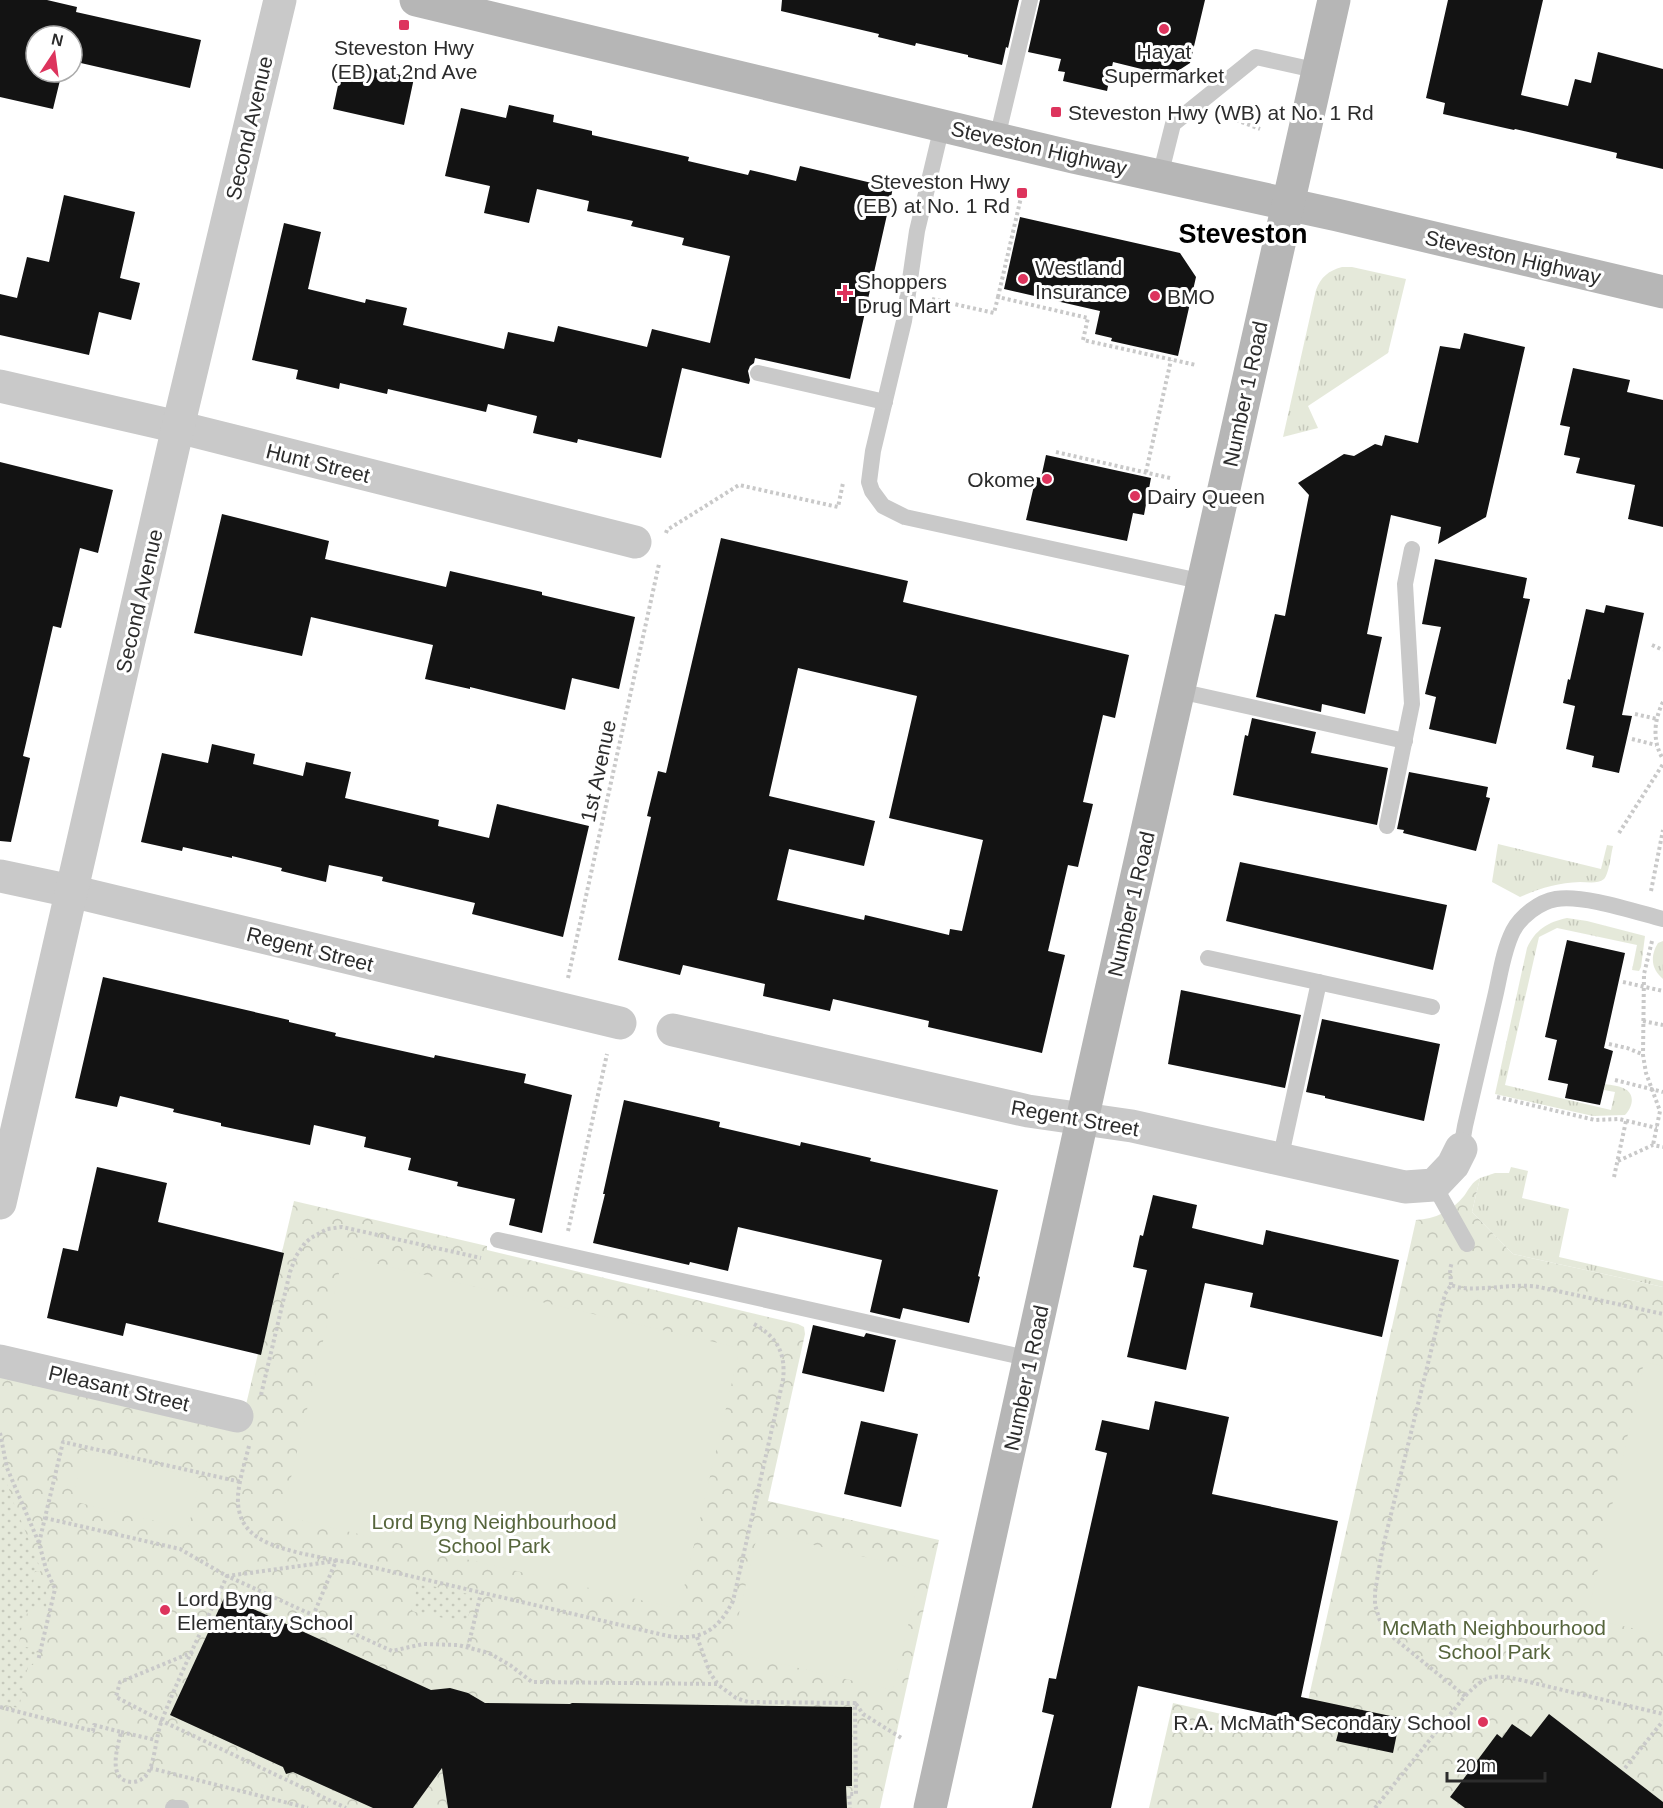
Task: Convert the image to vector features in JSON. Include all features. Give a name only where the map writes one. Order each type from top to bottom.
[{"type":"street","name":"Second Avenue","points":[[0,1203],[178,427],[280,0]]},
{"type":"street","name":"Steveston Highway","points":[[416,0],[942,126],[1663,292]]},
{"type":"street","name":"Number 1 Road","points":[[930,1808],[1334,0]]},
{"type":"street","name":"Hunt Street","points":[[0,386],[178,427],[654,547]]},
{"type":"street","name":"Regent Street","points":[[0,876],[617,1022]]},
{"type":"street","name":"Regent Street","points":[[673,1030],[1022,1110],[1132,1126],[1405,1187],[1434,1185]]},
{"type":"street","points":[[1434,1185],[1453,1165],[1461,1149]]},
{"type":"street","name":"Pleasant Street","points":[[0,1361],[249,1419]]},
{"type":"lane","points":[[997,138],[1030,0]]},
{"type":"lane","points":[[1160,176],[1173,124],[1256,57],[1319,71]]},
{"type":"lane","points":[[942,126],[917,231],[904,321],[873,451],[869,482],[877,500],[893,512],[905,517],[1204,582]]},
{"type":"lane","points":[[758,373],[885,402]]},
{"type":"lane","points":[[1387,826],[1412,705],[1405,584],[1412,549]]},
{"type":"lane","points":[[1179,691],[1405,741]]},
{"type":"lane","points":[[1461,1149],[1464,1126],[1502,968],[1510,938],[1519,921],[1541,905],[1554,899],[1568,898],[1655,917]]},
{"type":"lane","points":[[1208,958],[1432,1006]]},
{"type":"lane","points":[[1280,1160],[1319,982]]},
{"type":"lane","points":[[1434,1185],[1467,1244]]},
{"type":"lane","points":[[498,1240],[1030,1359]]},
{"type":"lane","points":[[173,1808],[181,1808]]},
{"type":"path","points":[[1208,96],[1236,120],[1260,129]]},
{"type":"path","points":[[908,293],[994,313],[1022,194]]},
{"type":"path","points":[[998,297],[1088,318],[1083,340],[1196,365]]},
{"type":"path","points":[[1146,472],[1171,360]]},
{"type":"path","points":[[1056,452],[1170,478]]},
{"type":"path","points":[[654,547],[667,530],[739,485]]},
{"type":"path","name":"1st Avenue","points":[[566,988],[654,547]]},
{"type":"path","points":[[1653,645],[1663,650]]},
{"type":"path","points":[[1663,702],[1657,719],[1656,745],[1663,759]]},
{"type":"path","points":[[1635,714],[1657,719]]},
{"type":"path","points":[[1632,739],[1656,745]]},
{"type":"path","points":[[1618,833],[1663,764]]},
{"type":"path","points":[[1655,917],[1663,830]]},
{"type":"path","points":[[1653,1145],[1660,1111],[1644,1064],[1643,1021],[1644,974],[1654,934]]},
{"type":"path","points":[[1623,982],[1663,991]]},
{"type":"path","points":[[1643,1021],[1663,1025]]},
{"type":"path","points":[[562,1254],[617,1022]]},
{"type":"path","points":[[1609,1044],[1643,1055]]},
{"type":"path","points":[[1615,1080],[1663,1092]]},
{"type":"path","points":[[1491,1096],[1595,1120],[1619,1119],[1657,1128]]},
{"type":"path","points":[[1614,1177],[1626,1121]]},
{"type":"path","points":[[1618,1161],[1653,1145],[1663,1147]]},
{"type":"path","points":[[488,1260],[342,1227],[327,1229],[311,1238],[300,1249],[290,1272],[249,1419],[238,1496],[242,1519],[250,1531],[274,1547],[350,1562],[668,1636],[697,1637],[719,1623],[733,1601],[783,1380],[784,1365],[781,1351],[773,1338],[750,1322]]},
{"type":"path","points":[[1451,1263],[1451,1285],[1443,1302],[1382,1551],[1375,1605],[1380,1621],[1389,1634],[1465,1696]]},
{"type":"path","points":[[1451,1285],[1471,1288],[1530,1285],[1663,1314]]},
{"type":"path","points":[[0,1433],[7,1468],[39,1543],[46,1569],[55,1589],[39,1661]]},
{"type":"path","points":[[39,1543],[63,1442],[241,1482]]},
{"type":"path","points":[[45,1518],[180,1549],[227,1576],[392,1651],[432,1644],[468,1647],[501,1659],[532,1682],[717,1684]]},
{"type":"path","points":[[227,1576],[336,1561]]},
{"type":"path","points":[[313,1616],[336,1561]]},
{"type":"path","points":[[121,1731],[115,1763],[118,1774],[123,1780],[134,1782],[144,1777],[150,1768],[162,1720],[227,1576]]},
{"type":"path","points":[[468,1647],[482,1592]]},
{"type":"path","points":[[697,1637],[710,1673],[717,1684],[736,1698],[748,1702],[855,1703]]},
{"type":"path","points":[[193,1652],[120,1682],[116,1697],[346,1808]]},
{"type":"path","points":[[1375,1808],[1465,1696],[1479,1682],[1492,1676],[1505,1677],[1663,1714]]},
{"type":"path","points":[[855,1703],[863,1714],[903,1739]]},
{"type":"path","points":[[850,1808],[849,1794],[856,1794],[855,1703]]},
{"type":"path","points":[[0,1707],[93,1731],[94,1725],[156,1740]]},
{"type":"path","points":[[1625,1768],[1663,1721]]},
{"type":"path","points":[[150,1768],[308,1808]]},
{"type":"green space","points":[[1342,267],[1352,267],[1406,279],[1388,353],[1308,406],[1318,428],[1283,437],[1316,290],[1326,275]]},
{"type":"green space","points":[[1498,844],[1601,869],[1607,845],[1613,846],[1607,873],[1602,881],[1557,885],[1520,897],[1492,882]]},
{"type":"green space","points":[[1567,918],[1645,936],[1641,967],[1639,971],[1632,970],[1637,945],[1557,928],[1539,937],[1505,1085],[1611,1110],[1615,1092],[1604,1090],[1605,1084],[1618,1086],[1628,1092],[1632,1098],[1630,1109],[1625,1115],[1593,1116],[1495,1094],[1527,948],[1534,936],[1543,928]]},
{"type":"green space","points":[[1663,941],[1663,979],[1654,967],[1653,957],[1658,943]]},
{"type":"green space","points":[[1511,1167],[1528,1171],[1522,1198],[1569,1209],[1559,1257],[1663,1281],[1663,1287],[1513,1254],[1472,1212],[1480,1178],[1495,1173],[1509,1173]]},
{"type":"green space","name":"McMath Neighbourhood School Park","points":[[1480,1178],[1472,1212],[1513,1254],[1663,1287],[1663,1808],[1149,1808],[1173,1703],[1301,1732],[1416,1220],[1430,1218],[1449,1210]]},
{"type":"green space","name":"Lord Byng Neighbourhood School Park","points":[[294,1201],[487,1246],[487,1250],[804,1327],[805,1334],[768,1501],[939,1540],[880,1808],[0,1808],[0,1370],[241,1426]]},
{"type":"green space","points":[[343,1256],[740,1348],[679,1609],[282,1516]]},
{"type":"green space","points":[[1644,1362],[1663,1366],[1663,1635],[1587,1618]]},
{"type":"green space","points":[[83,1451],[200,1478],[188,1529],[72,1501]]},
{"type":"green space","points":[[0,1463],[41,1570],[40,1572],[35,1571],[33,1584],[45,1587],[47,1596],[46,1610],[29,1606],[26,1617],[23,1617],[19,1645],[37,1650],[33,1665],[28,1665],[19,1708],[0,1704]]},
{"type":"green space","points":[[758,1532],[921,1570],[893,1690],[730,1652]]},
{"type":"green space","points":[[418,1583],[473,1595],[467,1623],[411,1611]]},
{"type":"building","points":[[0,0],[47,0],[77,7],[76,12],[201,40],[190,88],[84,64],[84,24],[24,24],[24,84],[59,84],[53,109],[0,97]]},
{"type":"building","points":[[782,0],[1019,0],[1002,65],[916,43],[915,46],[878,37],[879,34],[781,11]]},
{"type":"building","points":[[1040,0],[1205,0],[1190,63],[1170,76],[1113,62],[1107,91],[1063,81],[1065,72],[1058,71],[1061,59],[1028,52]]},
{"type":"building","points":[[1448,0],[1543,0],[1521,95],[1568,106],[1575,79],[1591,83],[1598,52],[1663,69],[1663,169],[1616,158],[1617,153],[1443,114],[1445,103],[1426,98]]},
{"type":"building","points":[[343,62],[414,78],[404,125],[333,109]]},
{"type":"building","points":[[509,105],[554,115],[553,122],[592,131],[592,135],[689,157],[688,161],[748,175],[750,170],[796,181],[800,166],[893,188],[850,379],[755,358],[748,371],[749,384],[682,368],[661,458],[578,439],[577,443],[533,433],[537,416],[488,404],[486,412],[388,389],[387,394],[340,383],[339,389],[296,379],[298,370],[252,360],[284,223],[321,232],[308,289],[365,303],[366,299],[407,308],[403,325],[504,349],[508,332],[554,342],[558,326],[647,347],[652,329],[710,343],[730,256],[682,245],[684,238],[631,226],[633,221],[587,211],[589,201],[537,189],[529,223],[484,213],[490,186],[445,176],[461,108],[506,118]]},
{"type":"building","points":[[64,195],[135,212],[120,278],[140,283],[131,320],[99,312],[89,355],[0,335],[0,294],[17,298],[27,257],[49,262]]},
{"type":"building","points":[[1020,217],[1180,253],[1196,277],[1178,356],[1111,341],[1112,338],[1095,334],[1100,311],[1004,289]]},
{"type":"building","points":[[1464,333],[1525,347],[1486,517],[1438,544],[1441,527],[1391,515],[1367,634],[1382,637],[1365,714],[1322,704],[1321,712],[1256,697],[1275,614],[1285,616],[1309,495],[1298,483],[1344,454],[1354,456],[1375,444],[1382,446],[1385,435],[1418,443],[1440,346],[1460,349]]},
{"type":"building","points":[[1573,368],[1630,380],[1627,392],[1663,400],[1663,527],[1628,519],[1635,485],[1576,473],[1580,458],[1564,455],[1570,427],[1560,425]]},
{"type":"building","points":[[1046,455],[1151,478],[1144,515],[1133,513],[1127,541],[1026,520],[1036,477],[1041,478]]},
{"type":"building","points":[[0,462],[113,490],[98,553],[80,548],[61,628],[53,626],[23,756],[30,758],[11,842],[0,841]]},
{"type":"building","points":[[222,514],[329,541],[325,559],[446,587],[450,571],[542,592],[542,595],[635,617],[619,689],[572,678],[565,710],[470,687],[470,689],[425,679],[433,645],[311,617],[302,656],[194,633]]},
{"type":"building","points":[[721,538],[908,581],[903,602],[1129,655],[1115,718],[1103,715],[1083,802],[1093,804],[1078,867],[1068,865],[1048,951],[1065,955],[1042,1053],[928,1027],[929,1021],[833,999],[830,1011],[763,996],[765,984],[683,965],[680,975],[618,960],[651,817],[647,816],[658,771],[666,773]],"holes":[[[798,668],[917,696],[889,818],[983,840],[962,931],[950,929],[949,935],[865,915],[864,920],[777,900],[789,849],[864,866],[875,821],[769,796]]]},
{"type":"building","points":[[1435,559],[1527,578],[1523,598],[1530,599],[1496,744],[1429,729],[1436,697],[1425,694],[1441,627],[1422,624]]},
{"type":"building","points":[[1606,605],[1644,613],[1622,715],[1632,716],[1619,773],[1592,767],[1594,756],[1566,749],[1575,706],[1563,703],[1586,609],[1604,613]]},
{"type":"building","points":[[1252,718],[1316,732],[1311,753],[1388,768],[1377,825],[1233,795],[1245,735],[1248,736]]},
{"type":"building","points":[[212,744],[255,754],[253,764],[303,776],[306,762],[351,772],[345,798],[439,820],[438,826],[489,838],[497,804],[589,826],[563,937],[472,914],[475,903],[382,881],[383,877],[329,865],[326,882],[232,856],[232,858],[183,847],[182,851],[141,842],[162,753],[208,763]]},
{"type":"building","points":[[1409,772],[1488,787],[1486,797],[1490,798],[1476,851],[1403,833],[1404,830],[1397,829]]},
{"type":"building","points":[[1240,862],[1447,905],[1433,970],[1226,921]]},
{"type":"building","points":[[1567,940],[1625,953],[1604,1048],[1613,1051],[1600,1105],[1565,1098],[1568,1084],[1548,1080],[1557,1040],[1545,1037]]},
{"type":"building","points":[[103,977],[289,1020],[289,1022],[336,1033],[335,1036],[434,1058],[435,1055],[526,1074],[524,1083],[572,1095],[542,1233],[509,1225],[515,1199],[457,1186],[458,1182],[408,1170],[411,1158],[364,1147],[366,1137],[314,1125],[310,1145],[221,1126],[221,1123],[173,1112],[174,1109],[120,1096],[117,1107],[75,1098]]},
{"type":"building","points":[[1181,990],[1301,1015],[1285,1088],[1168,1064]]},
{"type":"building","points":[[1322,1019],[1440,1044],[1424,1121],[1306,1092]]},
{"type":"building","points":[[624,1100],[720,1122],[719,1127],[800,1146],[801,1142],[871,1158],[870,1161],[998,1190],[969,1323],[903,1308],[900,1319],[870,1312],[882,1260],[738,1227],[728,1271],[690,1262],[689,1265],[593,1243]]},
{"type":"building","points":[[97,1167],[167,1183],[158,1222],[284,1253],[261,1355],[126,1323],[123,1336],[47,1318],[63,1248],[78,1251]]},
{"type":"building","points":[[1153,1195],[1197,1205],[1192,1228],[1263,1245],[1266,1230],[1399,1260],[1382,1337],[1250,1307],[1253,1293],[1205,1283],[1186,1370],[1127,1357],[1147,1270],[1133,1267],[1140,1235],[1143,1236]]},
{"type":"building","points":[[813,1325],[864,1337],[866,1333],[896,1340],[884,1392],[802,1373]]},
{"type":"building","points":[[1155,1401],[1229,1417],[1212,1494],[1338,1521],[1301,1697],[1400,1718],[1393,1753],[1336,1741],[1339,1730],[1138,1686],[1111,1808],[1032,1808],[1054,1715],[1042,1712],[1049,1678],[1056,1679],[1107,1453],[1095,1450],[1102,1420],[1149,1430]]},
{"type":"building","points":[[861,1421],[918,1434],[901,1507],[844,1494]]},
{"type":"building","points":[[225,1596],[431,1690],[450,1688],[468,1693],[485,1703],[852,1707],[852,1786],[846,1786],[847,1808],[448,1808],[442,1768],[413,1808],[373,1808],[293,1772],[286,1774],[283,1767],[170,1715]]},
{"type":"building","points":[[1549,1714],[1663,1802],[1663,1808],[1465,1808],[1450,1797],[1497,1734],[1502,1738],[1512,1724],[1531,1737]]},
{"type":"place","name":"Steveston Hwy (EB) at 2nd Ave","points":[[404,25]]},
{"type":"place","name":"Hayat Supermarket","points":[[1164,29]]},
{"type":"place","name":"Steveston Hwy (WB) at No. 1 Rd","points":[[1056,112]]},
{"type":"place","name":"Steveston Hwy (EB) at No. 1 Rd","points":[[1022,193]]},
{"type":"place","name":"Westland Insurance","points":[[1023,279]]},
{"type":"place","name":"Shoppers Drug Mart","points":[[845,293]]},
{"type":"place","name":"BMO","points":[[1155,296]]},
{"type":"place","name":"Okome","points":[[1047,479]]},
{"type":"place","name":"Dairy Queen","points":[[1135,496]]},
{"type":"place","name":"Lord Byng Elementary School","points":[[165,1610]]},
{"type":"place","name":"R.A. McMath Secondary School","points":[[1483,1722]]},
{"type":"district","name":"Steveston","points":[[1243,234]]}]
